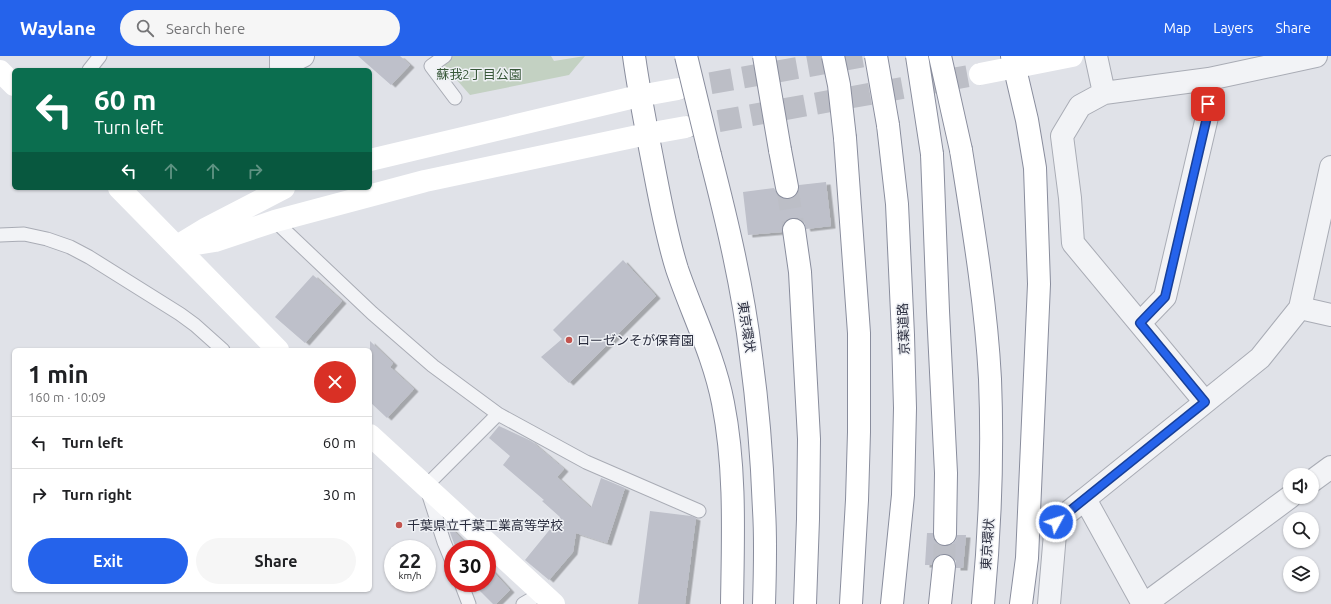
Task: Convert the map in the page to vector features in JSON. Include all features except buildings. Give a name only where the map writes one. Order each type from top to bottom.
[{"type":"main road","points":[[634,56],[639,96],[665,228],[678,269],[713,363],[723,402],[729,436],[734,493],[732,604]]},
{"type":"main road","name":"東京環状","points":[[686,56],[727,221],[740,284],[751,356],[764,511],[764,604]]},
{"type":"main road","points":[[764,56],[787,187]]},
{"type":"main road","points":[[833,56],[839,85],[845,138],[859,333],[857,500],[851,604]]},
{"type":"main road","name":"京葉道路","points":[[876,56],[888,125],[897,204],[903,335],[905,408],[903,495],[892,604]]},
{"type":"main road","points":[[917,56],[932,154],[946,473],[945,534]]},
{"type":"main road","name":"東京環状","points":[[940,56],[961,150],[976,242],[990,379],[990,515],[983,604]]},
{"type":"main road","points":[[980,74],[1014,62],[1072,56]]},
{"type":"main road","points":[[1014,62],[1027,120],[1035,168],[1039,284],[1027,558],[1021,604]]},
{"type":"main road","points":[[0,71],[12,83]]},
{"type":"main road","points":[[372,160],[639,96],[678,89]]},
{"type":"main road","points":[[177,247],[215,241],[275,221],[425,181],[647,134],[686,128]]},
{"type":"main road","points":[[121,190],[276,348]]},
{"type":"main road","points":[[177,247],[207,228],[280,190]]},
{"type":"main road","points":[[794,230],[800,272],[809,439],[806,604]]},
{"type":"main road","points":[[372,437],[548,599]]},
{"type":"main road","points":[[940,604],[944,566]]},
{"type":"street","points":[[282,62],[303,56]]},
{"type":"street","points":[[1096,56],[1104,93]]},
{"type":"street","points":[[1205,402],[1073,243],[1070,198],[1062,136],[1080,106],[1104,93],[1209,79],[1316,56]]},
{"type":"street","points":[[1140,323],[1165,297],[1207,117],[1209,79]]},
{"type":"street","points":[[1049,604],[1056,522],[1260,358],[1300,308],[1331,167]]},
{"type":"street","points":[[1300,308],[1331,315]]},
{"type":"street","points":[[1319,476],[1331,467]]},
{"type":"street","points":[[1085,499],[1144,604],[1283,502]]},
{"type":"lane","points":[[91,68],[100,56]]},
{"type":"lane","points":[[445,56],[431,66],[455,98]]},
{"type":"lane","points":[[275,221],[372,313],[433,366],[498,414],[586,462],[699,510]]},
{"type":"lane","points":[[0,235],[24,234],[47,239],[70,247],[89,257],[180,314],[221,348]]},
{"type":"lane","points":[[444,542],[426,486],[498,414]]},
{"type":"lane","points":[[464,592],[469,604]]},
{"type":"lane","points":[[523,604],[548,599]]},
{"type":"green space","name":"蘇我2丁目公園","points":[[453,56],[551,56],[554,61],[585,56],[569,75],[470,95],[442,63]]},
{"type":"tunnel","points":[[678,89],[865,56]]},
{"type":"tunnel","points":[[686,127],[980,74]]},
{"type":"tunnel","points":[[787,187],[794,230]]},
{"type":"tunnel","points":[[944,566],[945,534]]},
{"type":"place","name":"ローゼンそが保育園","points":[[569,340]]},
{"type":"place","name":"千葉県立千葉工業高等学校","points":[[399,525]]},
{"type":"route","points":[[1056,522],[1205,402],[1140,323],[1165,297],[1207,117],[1208,104]]}]
